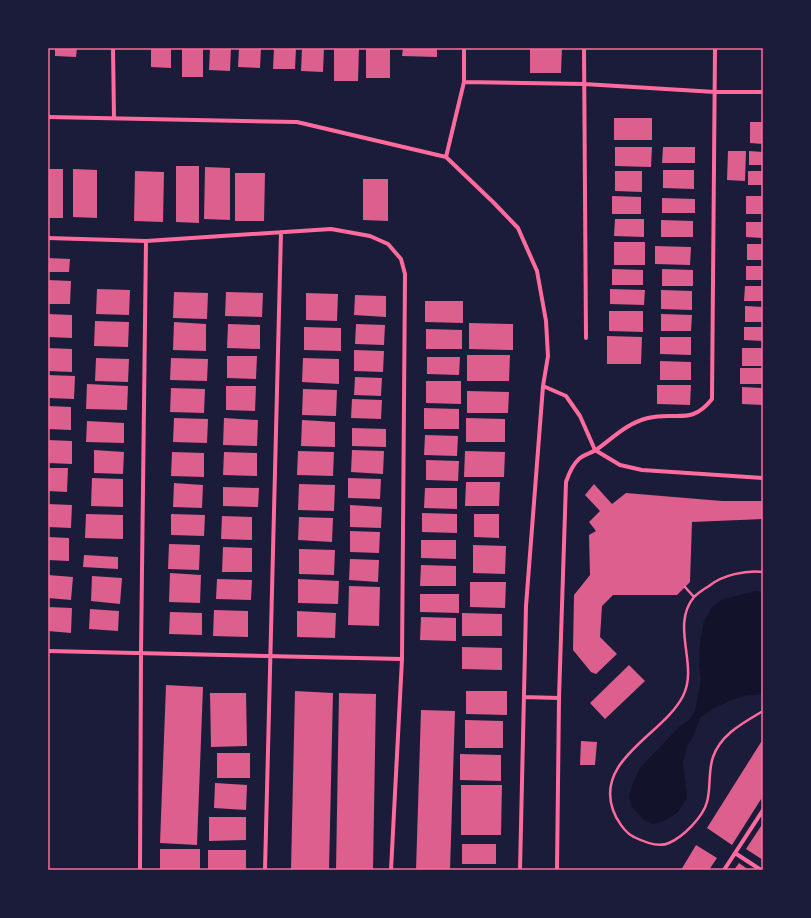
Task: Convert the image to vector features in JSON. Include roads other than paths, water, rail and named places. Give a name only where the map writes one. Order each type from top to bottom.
[{"type":"street","points":[[113,48],[114,118]]},
{"type":"street","points":[[446,157],[464,82],[464,48]]},
{"type":"street","points":[[584,48],[586,338]]},
{"type":"street","points":[[557,870],[559,698],[566,482],[571,469],[580,458],[595,450],[627,426],[648,418],[695,415],[704,409],[712,400],[715,48]]},
{"type":"street","points":[[464,82],[584,84],[715,92],[763,92]]},
{"type":"street","points":[[48,117],[296,122],[446,157],[518,228],[536,271],[546,321],[548,356],[543,386],[526,606],[520,870]]},
{"type":"street","points":[[48,238],[146,241],[331,229],[370,236],[388,244],[401,259],[405,274],[402,659],[391,870]]},
{"type":"street","points":[[265,870],[281,232]]},
{"type":"street","points":[[140,870],[140,653],[146,241]]},
{"type":"street","points":[[543,386],[559,392],[572,403],[580,416],[595,450],[620,465],[642,470],[763,478]]},
{"type":"street","points":[[48,651],[402,659]]},
{"type":"street","points":[[524,697],[559,698]]},
{"type":"street","points":[[724,870],[763,810]]},
{"type":"street","points":[[735,853],[761,870]]}]
